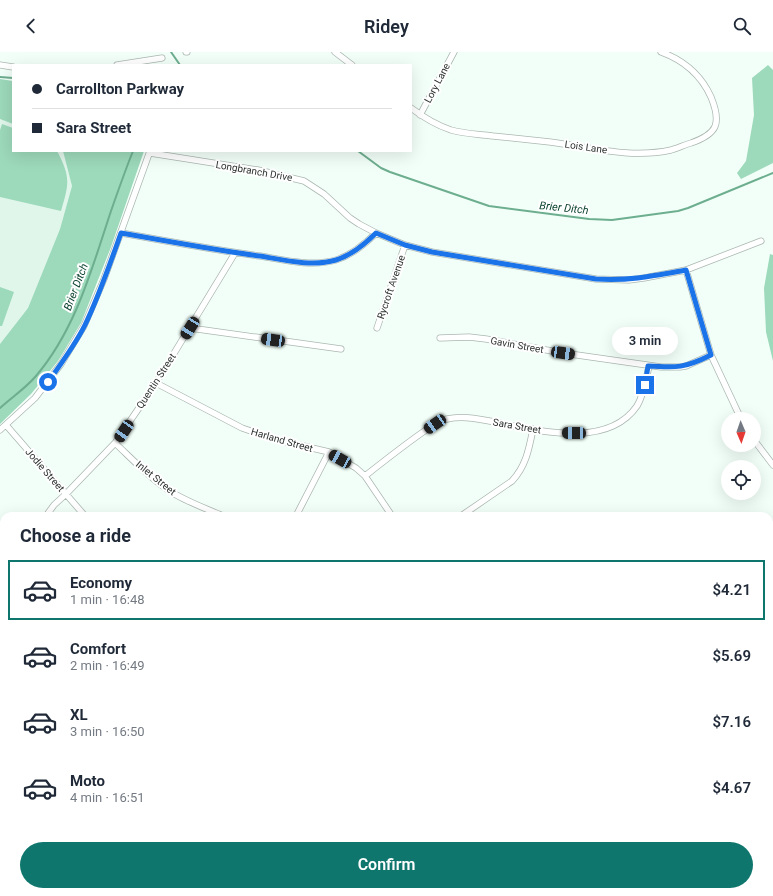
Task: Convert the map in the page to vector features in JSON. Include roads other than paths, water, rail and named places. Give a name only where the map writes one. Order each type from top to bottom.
[{"type":"street","points":[[335,52],[351,64]]},
{"type":"street","name":"Lory Lane","points":[[420,114],[454,52]]},
{"type":"street","name":"Lois Lane","points":[[412,109],[444,127],[470,133],[561,143],[620,152],[635,153],[671,150],[702,139],[713,131],[716,123],[715,111],[709,93],[694,72],[678,59],[660,52]]},
{"type":"street","points":[[123,64],[162,58]]},
{"type":"street","points":[[0,65],[12,67]]},
{"type":"street","points":[[0,430],[35,398],[73,345],[84,326],[96,301],[150,152]]},
{"type":"street","name":"Longbranch Drive","points":[[150,152],[258,170],[304,180],[324,194],[350,218],[376,233],[405,245],[432,252],[596,279],[618,280],[644,278],[686,270],[761,241]]},
{"type":"street","points":[[121,233],[296,262],[328,262],[344,257],[366,243],[376,233]]},
{"type":"street","name":"Rycroft Avenue","points":[[377,328],[405,245]]},
{"type":"street","name":"Quentin Street","points":[[49,512],[115,443],[156,382],[235,253]]},
{"type":"street","points":[[686,270],[711,355],[738,412]]},
{"type":"street","points":[[190,328],[341,350]]},
{"type":"street","name":"Gavin Street","points":[[440,338],[462,337],[486,339],[648,366],[680,367],[695,363],[711,355]]},
{"type":"street","name":"Sara Street","points":[[365,476],[413,439],[444,419],[479,419],[533,429],[566,432],[602,430],[626,419],[637,406],[645,385],[648,366]]},
{"type":"street","name":"Harland Street","points":[[156,382],[242,428],[274,439],[329,452],[356,468],[365,476],[389,512]]},
{"type":"street","name":"Jodie Street","points":[[6,425],[82,512]]},
{"type":"street","points":[[467,512],[512,481],[521,471],[529,450],[533,429]]},
{"type":"street","name":"Inlet Street","points":[[115,443],[152,478],[164,487],[176,495],[213,512]]},
{"type":"street","points":[[761,449],[773,465]]},
{"type":"street","points":[[298,512],[329,452]]},
{"type":"waterway","points":[[171,52],[179,64]]},
{"type":"waterway","points":[[0,77],[12,78]]},
{"type":"waterway","name":"Brier Ditch","points":[[0,408],[36,376],[50,358],[62,338],[89,276],[133,152]]},
{"type":"waterway","name":"Brier Ditch","points":[[359,152],[381,168],[390,172],[489,206],[589,219],[612,220],[678,211],[773,173]]}]
